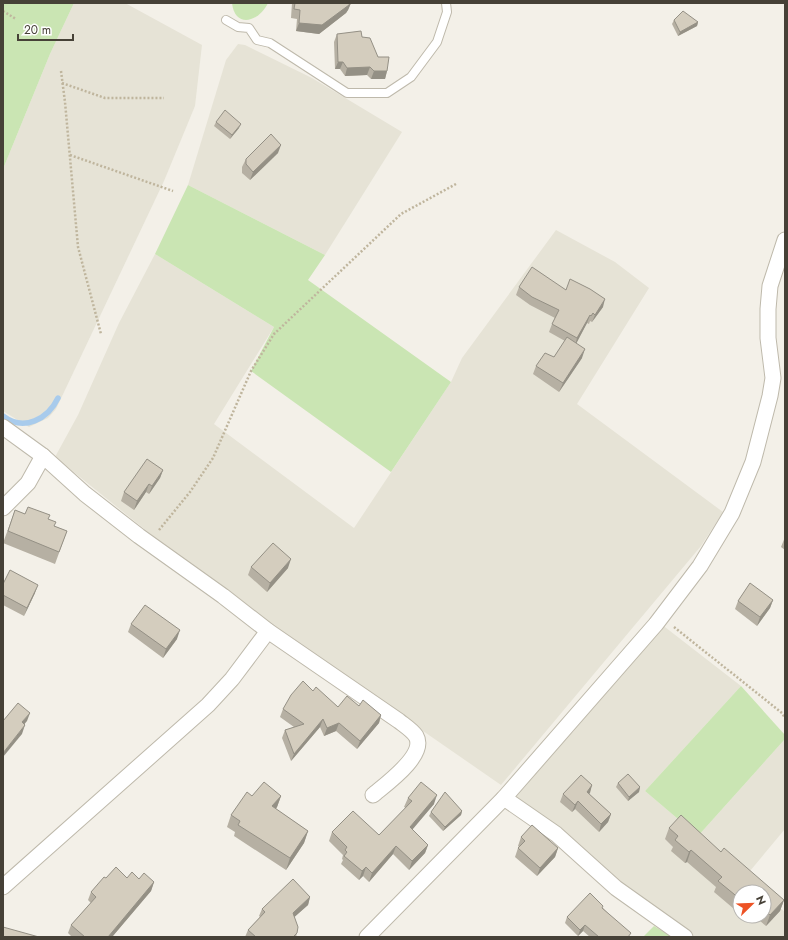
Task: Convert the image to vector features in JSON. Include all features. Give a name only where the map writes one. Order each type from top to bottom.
[{"type":"street","points":[[367,937],[504,798],[661,617],[700,566],[732,513],[753,462],[770,396],[773,378],[768,338],[770,286],[785,240]]},
{"type":"street","points":[[3,427],[43,456],[85,494],[148,543],[223,596],[268,631],[399,721],[415,734],[418,741],[415,754],[373,795]]},
{"type":"street","points":[[3,508],[28,483],[43,456]]},
{"type":"street","points":[[3,887],[208,705],[232,679],[268,631]]},
{"type":"street","points":[[504,798],[556,834],[616,888],[685,937]]},
{"type":"lane","points":[[226,20],[238,28],[249,28],[257,40],[270,43],[347,93],[387,92],[411,77],[437,42],[447,12],[446,3]]},
{"type":"path","points":[[3,10],[16,19]]},
{"type":"path","points":[[60,71],[70,155],[78,246],[101,334]]},
{"type":"path","points":[[62,83],[105,98],[164,98]]},
{"type":"path","points":[[70,155],[173,191]]},
{"type":"path","points":[[148,543],[190,492],[213,458],[251,371],[274,334],[401,214],[456,184]]},
{"type":"path","points":[[661,617],[782,713],[785,718]]},
{"type":"shaded area","points":[[74,3],[125,3],[202,45],[195,106],[164,181],[56,409],[48,418],[29,427],[3,411],[3,169],[50,54]]},
{"type":"shaded area","points":[[238,44],[245,45],[312,78],[402,132],[325,255],[188,185],[226,60]]},
{"type":"shaded area","points":[[556,230],[615,262],[649,288],[577,404],[723,512],[701,546],[501,785],[283,634],[148,532],[55,457],[78,415],[119,323],[155,254],[274,327],[214,424],[354,528],[451,382],[462,358]]},
{"type":"shaded area","points":[[661,624],[741,686],[645,791],[698,836],[785,739],[785,829],[745,877],[743,884],[732,884],[732,924],[772,924],[772,901],[785,912],[785,937],[696,937],[632,892],[513,795],[574,731]]},
{"type":"green space","points":[[3,3],[74,3],[50,54],[3,169]]},
{"type":"green space","points":[[232,3],[268,3],[259,15],[248,20],[238,17],[234,11]]},
{"type":"green space","points":[[188,185],[325,255],[308,280],[451,382],[391,472],[251,371],[274,327],[155,254]]},
{"type":"green space","points":[[741,686],[785,735],[785,739],[698,836],[645,791]]},
{"type":"green space","points":[[654,926],[672,937],[643,937]]},
{"type":"building","points":[[295,3],[350,3],[322,25],[299,23],[300,10],[294,9]]},
{"type":"building","points":[[683,11],[698,22],[680,32],[674,20]]},
{"type":"building","points":[[361,31],[362,37],[370,38],[378,57],[389,57],[387,71],[374,71],[370,67],[347,68],[343,62],[338,62],[337,34]]},
{"type":"building","points":[[225,110],[241,124],[232,135],[216,122]]},
{"type":"building","points":[[271,134],[281,145],[253,172],[246,164],[246,159]]},
{"type":"building","points":[[532,267],[566,290],[570,279],[590,289],[605,299],[595,315],[593,313],[591,316],[590,315],[577,338],[552,324],[559,310],[532,297],[519,287]]},
{"type":"building","points":[[567,337],[585,349],[563,383],[536,366],[545,353],[554,357]]},
{"type":"building","points":[[147,459],[163,470],[152,486],[149,484],[137,501],[124,492]]},
{"type":"building","points":[[28,507],[50,515],[48,519],[56,522],[54,526],[67,531],[59,552],[8,531],[15,510],[25,514]]},
{"type":"building","points":[[273,543],[291,559],[270,583],[251,567]]},
{"type":"building","points":[[10,570],[38,585],[27,608],[3,595],[3,584]]},
{"type":"building","points":[[750,583],[773,600],[760,617],[738,601]]},
{"type":"building","points":[[145,605],[180,630],[166,649],[131,624]]},
{"type":"building","points":[[303,681],[313,691],[316,687],[338,707],[347,696],[359,706],[363,700],[381,715],[360,741],[339,723],[327,728],[323,719],[294,754],[285,730],[304,724],[283,709],[291,695]]},
{"type":"building","points":[[18,703],[30,713],[22,722],[25,725],[3,753],[3,721]]},
{"type":"building","points":[[628,774],[640,787],[629,797],[618,783]]},
{"type":"building","points":[[581,775],[592,785],[587,792],[611,814],[601,824],[578,801],[575,805],[563,794]]},
{"type":"building","points":[[264,782],[281,796],[272,806],[308,831],[290,858],[238,825],[240,821],[231,815],[247,792],[252,796]]},
{"type":"building","points":[[421,782],[437,795],[410,827],[428,845],[412,861],[396,846],[372,873],[366,867],[362,871],[344,856],[347,852],[345,850],[347,847],[332,832],[353,811],[379,835],[412,801],[408,798]]},
{"type":"building","points":[[445,792],[462,811],[445,827],[431,812]]},
{"type":"building","points":[[681,815],[721,852],[724,848],[766,884],[732,884],[732,892],[718,881],[722,877],[691,850],[689,852],[675,840],[678,836],[669,828]]},
{"type":"building","points":[[532,825],[558,848],[540,868],[518,848],[525,841],[521,837]]},
{"type":"building","points":[[116,867],[127,878],[132,872],[139,879],[144,873],[154,882],[108,937],[85,937],[71,925],[96,897],[91,892],[104,877],[106,878]]},
{"type":"building","points":[[293,879],[310,897],[293,913],[298,927],[297,933],[293,937],[256,937],[248,930],[265,912],[262,909]]},
{"type":"building","points":[[772,890],[784,900],[772,913]]},
{"type":"building","points":[[590,893],[603,906],[602,908],[631,933],[628,937],[599,937],[585,925],[580,930],[567,917]]},
{"type":"building","points":[[3,927],[39,937],[3,937]]},
{"type":"waterway","points":[[3,416],[11,421],[19,423],[35,421],[48,412],[58,398]]}]
